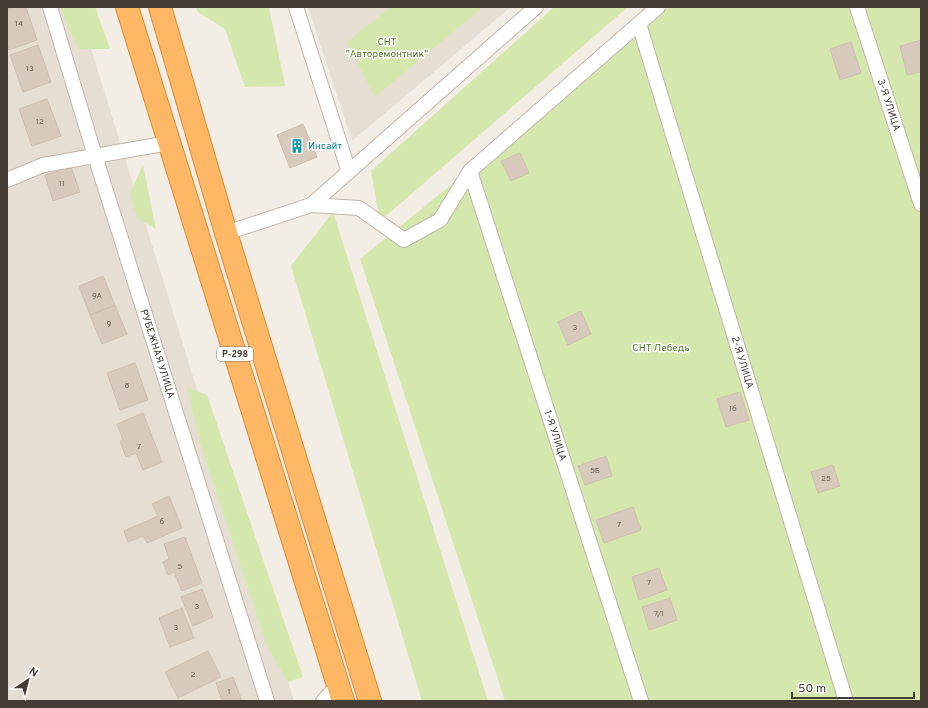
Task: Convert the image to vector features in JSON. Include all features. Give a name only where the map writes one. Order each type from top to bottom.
[{"type":"highway","name":"Р-298","points":[[127,7],[341,693]]},
{"type":"highway","name":"Р-298","points":[[160,7],[226,233],[370,701]]},
{"type":"street","name":"РУБЕЖНАЯ УЛИЦА","points":[[50,7],[95,156],[267,701]]},
{"type":"street","points":[[296,7],[349,172]]},
{"type":"street","points":[[311,205],[536,7]]},
{"type":"street","points":[[226,233],[311,205],[359,208],[404,240],[440,220],[470,171],[658,7]]},
{"type":"street","name":"3-Я УЛИЦА","points":[[857,7],[921,204]]},
{"type":"street","name":"2-Я УЛИЦА","points":[[639,24],[846,701]]},
{"type":"street","points":[[7,180],[42,165],[169,143]]},
{"type":"street","name":"1-Я УЛИЦА","points":[[470,171],[641,701]]},
{"type":"street","points":[[323,701],[341,693]]},
{"type":"shaded area","points":[[7,7],[78,7],[294,701],[7,701]]},
{"type":"shaded area","points":[[308,7],[511,7],[352,141]]},
{"type":"green space","points":[[61,7],[95,7],[110,49],[79,49],[67,26]]},
{"type":"green space","points":[[196,7],[269,7],[285,86],[245,87],[225,29],[198,12]]},
{"type":"green space","name":"СНТ \"Авторемонтник\"","points":[[391,7],[483,7],[375,97],[347,42]]},
{"type":"green space","points":[[554,7],[628,7],[380,221],[371,171]]},
{"type":"green space","name":"СНТ Лебедь","points":[[669,7],[921,7],[921,701],[505,701],[360,259]]},
{"type":"green space","points":[[143,165],[156,229],[137,218],[130,193]]},
{"type":"green space","points":[[333,212],[488,701],[422,701],[291,266]]},
{"type":"green space","points":[[187,387],[207,395],[303,677],[288,682],[267,646],[200,443]]},
{"type":"building","points":[[12,7],[26,7],[37,40],[9,50],[7,45],[7,9]]},
{"type":"building","points":[[921,40],[921,72],[907,75],[900,46]]},
{"type":"building","points":[[851,42],[861,73],[840,80],[830,49]]},
{"type":"building","points":[[38,45],[51,82],[23,92],[10,55]]},
{"type":"building","points":[[47,99],[61,136],[32,146],[19,109]]},
{"type":"building","name":"Инсайт","points":[[303,124],[317,157],[290,168],[277,135]]},
{"type":"building","points":[[520,153],[529,173],[511,181],[501,161]]},
{"type":"building","points":[[71,167],[80,192],[53,201],[45,175]]},
{"type":"building","points":[[103,276],[115,305],[90,315],[79,286]]},
{"type":"building","points":[[115,305],[127,334],[102,344],[90,315]]},
{"type":"building","points":[[581,311],[591,334],[568,345],[558,322]]},
{"type":"building","points":[[135,363],[148,400],[120,410],[107,373]]},
{"type":"building","points":[[740,392],[749,420],[726,427],[717,399]]},
{"type":"building","points":[[143,413],[162,462],[143,470],[136,453],[126,457],[120,441],[123,440],[117,424]]},
{"type":"building","points":[[606,456],[612,476],[585,485],[578,466]]},
{"type":"building","points":[[833,465],[840,486],[818,493],[811,472]]},
{"type":"building","points":[[169,496],[182,528],[147,543],[143,536],[128,542],[124,531],[158,516],[152,504]]},
{"type":"building","points":[[633,507],[641,530],[604,543],[596,520]]},
{"type":"building","points":[[185,537],[202,583],[182,591],[174,572],[168,575],[163,562],[169,559],[164,544]]},
{"type":"building","points":[[659,568],[667,590],[639,600],[632,577]]},
{"type":"building","points":[[202,589],[213,617],[193,626],[181,597]]},
{"type":"building","points":[[670,598],[677,620],[649,630],[642,607]]},
{"type":"building","points":[[182,608],[194,638],[170,647],[159,618]]},
{"type":"building","points":[[208,651],[221,677],[178,698],[165,672]]},
{"type":"building","points":[[233,677],[242,701],[222,701],[216,683]]},
{"type":"place","name":"Инсайт","points":[[297,146]]}]
